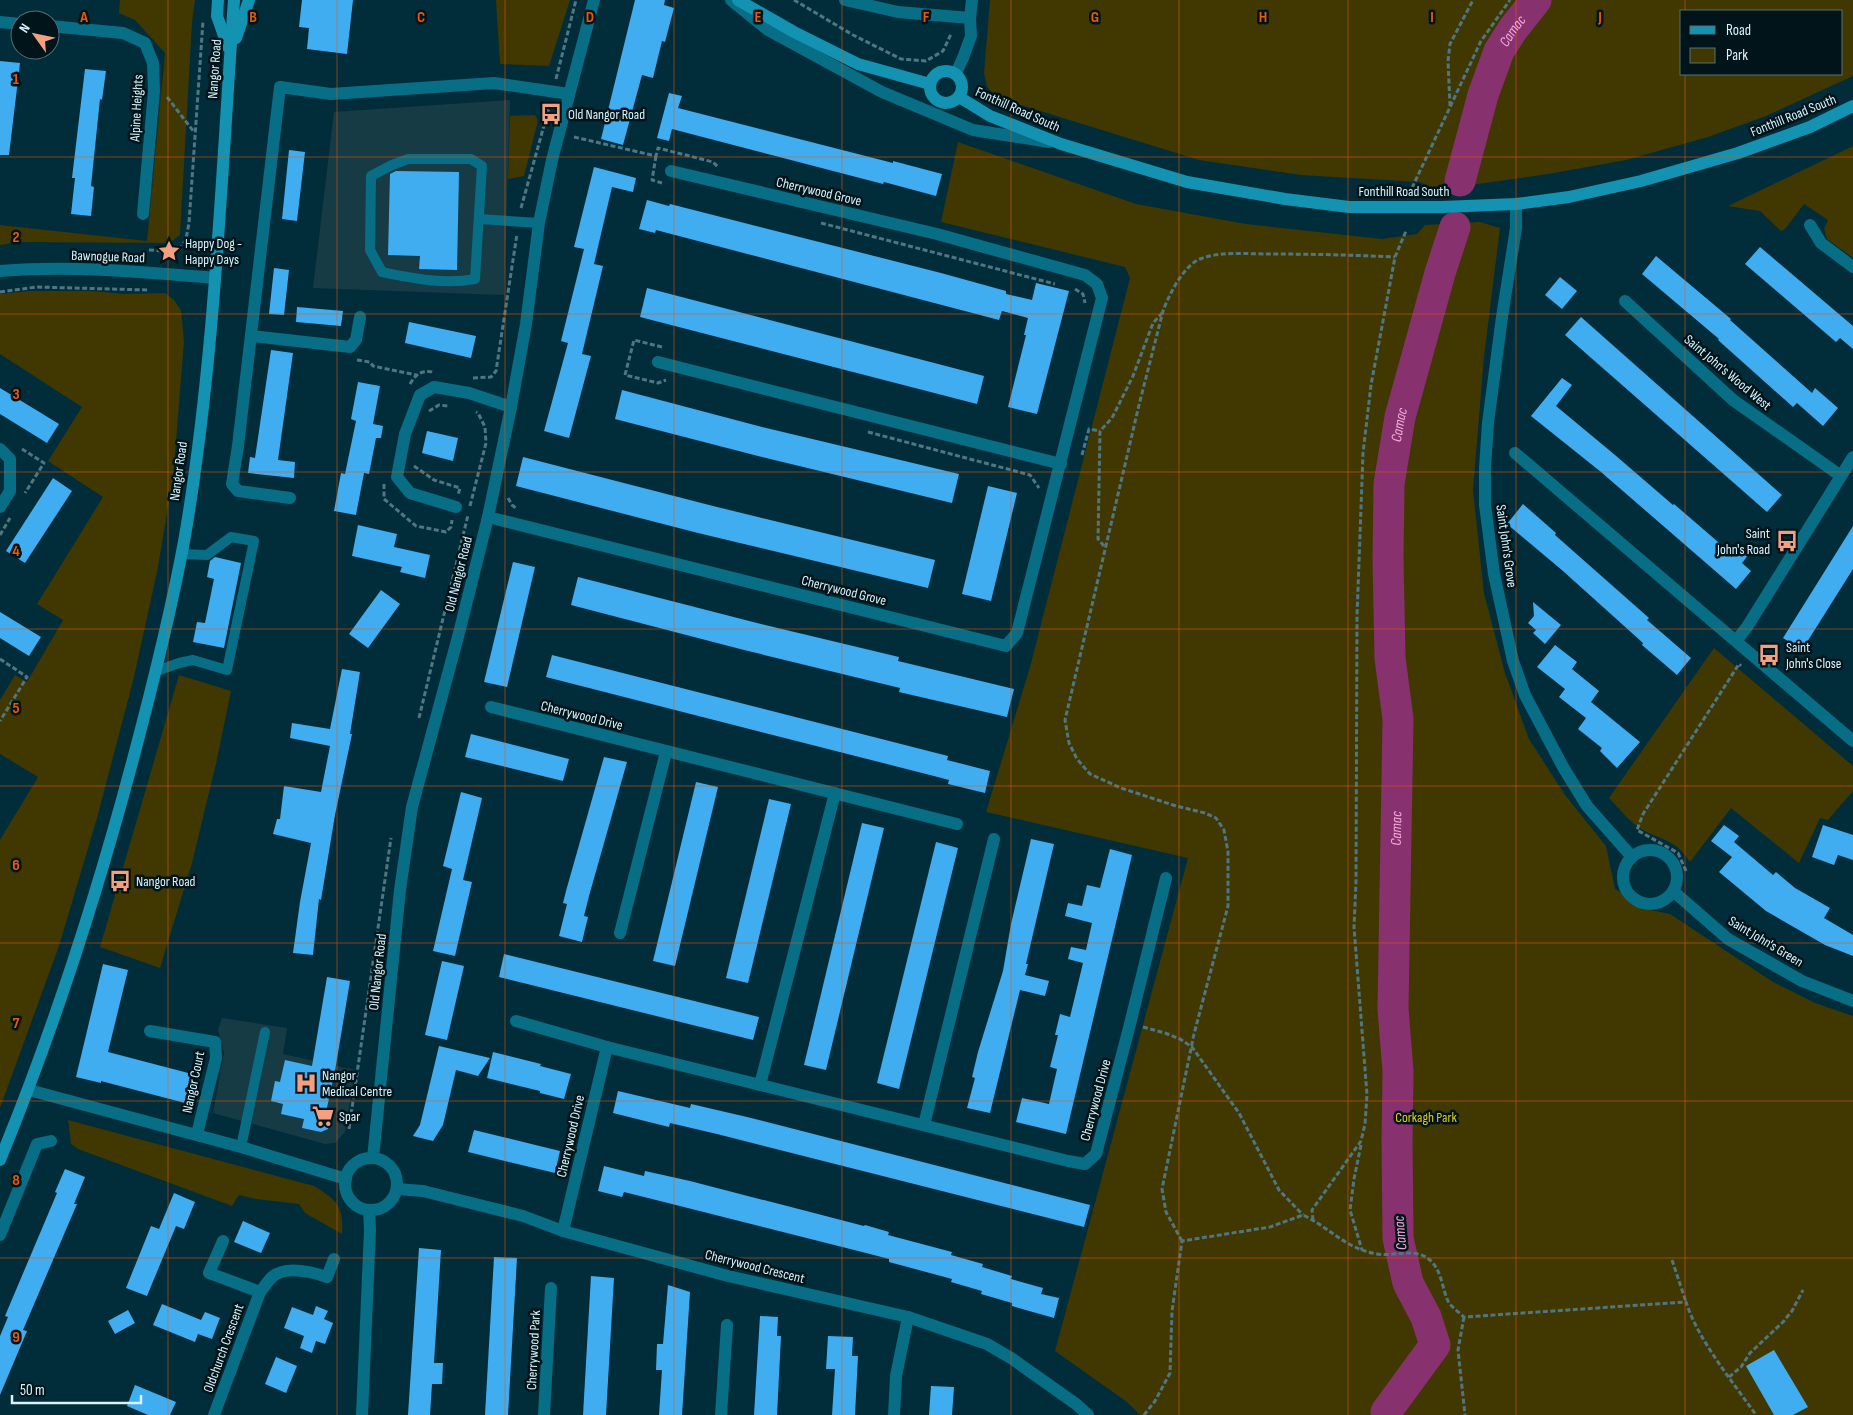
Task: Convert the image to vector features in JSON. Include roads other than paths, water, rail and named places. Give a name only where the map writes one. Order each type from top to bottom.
[{"type":"main road","points":[[218,0],[217,16],[230,54]]},
{"type":"main road","name":"Nangor Road","points":[[0,1160],[29,1090],[87,921],[157,671],[181,554],[206,382],[234,0]]},
{"type":"main road","points":[[230,54],[249,0]]},
{"type":"main road","points":[[738,0],[794,32],[858,64],[930,84],[933,77],[940,72],[948,70],[956,73]]},
{"type":"main road","name":"Fonthill Road South","points":[[930,84],[932,96],[940,102],[950,102],[958,97],[962,86],[956,73]]},
{"type":"main road","name":"Fonthill Road South","points":[[958,97],[990,116],[1061,144],[1188,182],[1285,199],[1349,207],[1442,207],[1516,204],[1569,197],[1641,181],[1738,153],[1810,126],[1853,106]]},
{"type":"street","name":"Old Nangor Road","points":[[373,1158],[400,890],[412,807],[488,517],[512,407],[526,324],[539,223],[552,160],[594,0]]},
{"type":"street","points":[[731,0],[768,30],[849,75],[932,114],[973,130],[1061,144]]},
{"type":"street","points":[[845,0],[898,12],[970,18]]},
{"type":"street","points":[[956,73],[970,36],[972,0]]},
{"type":"street","name":"Alpine Heights","points":[[60,27],[123,33],[145,43],[153,63],[154,91],[143,214]]},
{"type":"street","points":[[290,498],[238,492],[232,484],[280,88],[330,94],[494,83],[569,94]]},
{"type":"street","name":"Cherrywood Grove","points":[[488,517],[1006,646],[1018,633],[1102,298],[1097,284],[1086,275],[937,234],[671,171]]},
{"type":"street","name":"Saint John's Grove","points":[[1516,204],[1516,228],[1488,423],[1485,468],[1485,505],[1494,574],[1513,661],[1524,694],[1587,806],[1632,857]]},
{"type":"street","points":[[1810,225],[1821,243],[1853,267]]},
{"type":"street","name":"Bawnogue Road","points":[[0,271],[44,268],[135,271],[215,278]]},
{"type":"street","name":"Saint John's Wood West","points":[[1625,302],[1733,400],[1841,476]]},
{"type":"street","points":[[251,336],[350,347],[356,340],[360,317]]},
{"type":"street","points":[[658,362],[1061,464]]},
{"type":"street","points":[[456,507],[410,493],[398,477],[405,434],[420,395],[434,387],[469,394],[512,407]]},
{"type":"street","points":[[0,449],[10,459],[10,490],[0,507]]},
{"type":"street","points":[[1515,453],[1853,741]]},
{"type":"street","points":[[1736,641],[1747,627],[1853,457]]},
{"type":"street","name":"Cherrywood Drive","points":[[491,707],[957,824]]},
{"type":"street","points":[[620,934],[666,752]]},
{"type":"street","points":[[760,1085],[835,792]]},
{"type":"street","points":[[924,1125],[994,839]]},
{"type":"street","points":[[1648,850],[1656,851],[1671,859],[1677,875],[1677,884],[1664,900],[1656,904],[1647,904],[1631,896],[1626,889],[1624,872],[1632,857],[1648,850]]},
{"type":"street","name":"Cherrywood Drive","points":[[516,1022],[607,1047],[1085,1164],[1096,1154],[1166,878]]},
{"type":"street","name":"Saint John's Green","points":[[1673,891],[1728,939],[1802,981],[1853,1001]]},
{"type":"street","name":"Nangor Court","points":[[150,1031],[215,1042],[216,1058],[197,1134]]},
{"type":"street","name":"Cherrywood Drive","points":[[563,1231],[607,1047]]},
{"type":"street","points":[[29,1090],[242,1146],[346,1179]]},
{"type":"street","points":[[0,1235],[37,1144],[51,1141]]},
{"type":"street","points":[[373,1158],[391,1167],[397,1181],[397,1189],[389,1203],[382,1208],[369,1210],[352,1202],[345,1187],[346,1179],[354,1165],[361,1160],[373,1158]]},
{"type":"street","name":"Cherrywood Crescent","points":[[397,1189],[423,1191],[523,1216],[563,1231],[728,1276],[908,1317],[987,1344],[1011,1358],[1076,1404],[1088,1415]]},
{"type":"street","points":[[362,1415],[370,1230],[369,1210]]},
{"type":"street","name":"Oldchurch Crescent","points":[[223,1240],[210,1273],[260,1292]]},
{"type":"street","name":"Oldchurch Crescent","points":[[214,1415],[260,1292],[274,1275],[291,1270],[307,1271],[327,1277],[334,1259]]},
{"type":"street","name":"Cherrywood Park","points":[[544,1415],[551,1288]]},
{"type":"street","points":[[894,1415],[896,1376],[908,1317]]},
{"type":"street","points":[[721,1415],[727,1325]]},
{"type":"lane","points":[[408,159],[471,159],[482,166],[479,219],[475,279],[462,282],[416,279],[382,272],[370,250],[371,176],[408,159]]},
{"type":"lane","points":[[479,219],[539,223]]},
{"type":"lane","points":[[157,671],[193,660],[227,670],[254,541],[230,536],[207,555],[181,554]]},
{"type":"lane","points":[[242,1146],[265,1032]]},
{"type":"waterway","name":"Camac","points":[[1460,181],[1483,95],[1499,51],[1513,29],[1536,0]]},
{"type":"waterway","name":"Camac","points":[[1387,1415],[1386,1412],[1435,1345],[1426,1317],[1408,1283],[1398,1238],[1398,1071],[1393,1009],[1398,719],[1390,658],[1389,484],[1400,417],[1440,273],[1455,227]]},
{"type":"place","name":"Old Nangor Road","points":[[551,114]]},
{"type":"place","name":"Happy Dog - Happy Days","points":[[169,251]]},
{"type":"place","name":"Saint John's Road","points":[[1787,541]]},
{"type":"place","name":"Saint John's Close","points":[[1769,655]]},
{"type":"place","name":"Nangor Road","points":[[120,881]]},
{"type":"place","name":"Nangor Medical Centre","points":[[306,1083]]},
{"type":"place","name":"Spar","points":[[323,1116]]},
{"type":"park label","name":"Corkagh Park","points":[[1426,1117]]}]
